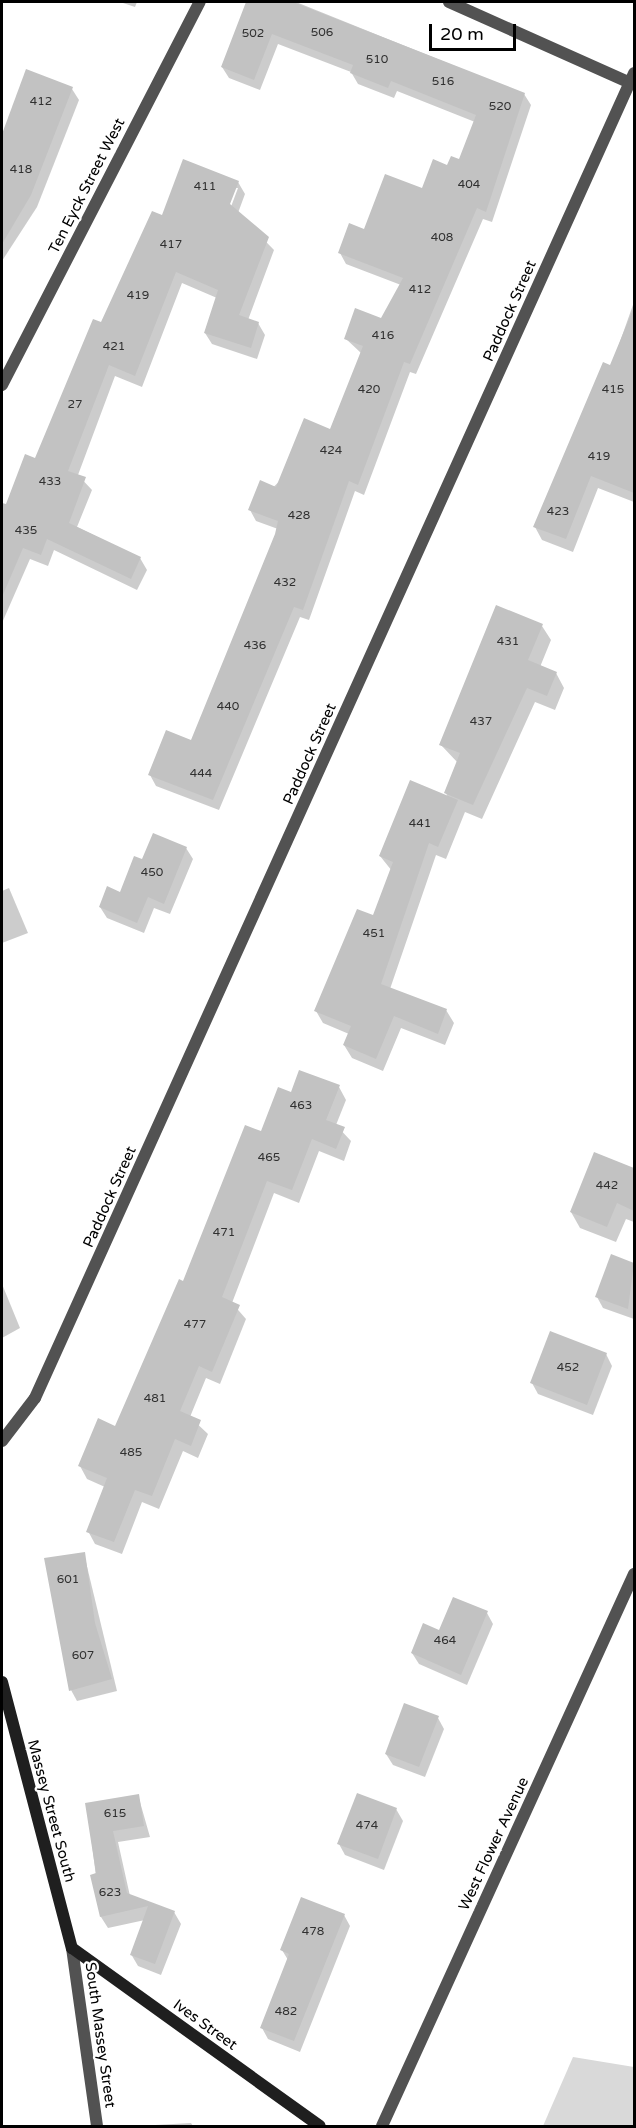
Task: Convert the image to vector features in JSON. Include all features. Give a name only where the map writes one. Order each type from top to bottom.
[{"type":"street","name":"Ten Eyck Street West","points":[[2,384],[200,2]]},
{"type":"street","points":[[449,2],[632,78]]},
{"type":"street","name":"Paddock Street","points":[[2,1441],[35,1398],[632,78]]},
{"type":"street","name":"West Flower Avenue","points":[[382,2127],[634,1574]]},
{"type":"street","name":"Massey Street South","points":[[2,1682],[72,1948]]},
{"type":"street","name":"South Massey Street","points":[[72,1948],[97,2127]]},
{"type":"street","name":"Ives Street","points":[[72,1948],[320,2127]]},
{"type":"shaded area","points":[[573,2057],[634,2067],[634,2126],[543,2126]]},
{"type":"building","points":[[246,2],[293,2],[525,93],[486,212],[477,208],[410,364],[404,362],[358,485],[349,481],[303,610],[294,607],[213,800],[148,775],[166,730],[191,740],[275,534],[278,521],[248,510],[260,480],[276,487],[304,418],[330,429],[363,346],[344,339],[355,308],[381,318],[403,278],[338,253],[349,223],[364,229],[385,174],[422,188],[433,159],[447,165],[451,156],[459,159],[476,115],[391,81],[388,88],[350,73],[353,65],[272,34],[254,80],[221,67]]},
{"type":"building","points":[[26,69],[73,87],[31,195],[2,244],[2,134]]},
{"type":"building","points":[[183,159],[239,181],[230,204],[269,237],[239,315],[259,322],[251,348],[204,333],[218,290],[176,272],[135,376],[109,365],[68,471],[86,477],[69,523],[141,557],[131,579],[47,539],[41,555],[23,548],[2,597],[2,503],[6,504],[25,454],[35,458],[93,319],[101,322],[152,211],[162,215]]},
{"type":"building","points":[[634,307],[634,493],[591,476],[566,539],[533,527],[603,362],[610,365]]},
{"type":"building","points":[[496,605],[543,624],[528,660],[557,672],[547,696],[527,688],[473,805],[444,793],[460,753],[439,745]]},
{"type":"building","points":[[410,780],[458,800],[438,847],[429,843],[381,984],[447,1009],[438,1034],[394,1016],[376,1059],[343,1045],[351,1026],[314,1011],[357,909],[373,915],[393,862],[379,856]]},
{"type":"building","points":[[153,833],[187,847],[164,904],[148,897],[137,923],[99,907],[107,886],[120,892],[134,856],[142,859]]},
{"type":"building","points":[[299,1070],[340,1085],[326,1120],[345,1127],[336,1149],[312,1139],[292,1190],[267,1181],[222,1297],[240,1305],[212,1372],[199,1366],[180,1411],[201,1420],[191,1446],[175,1439],[152,1496],[135,1490],[114,1542],[86,1532],[107,1478],[78,1466],[98,1418],[115,1426],[179,1279],[183,1281],[245,1125],[261,1131],[278,1087],[291,1092]]},
{"type":"building","points":[[594,1152],[634,1168],[634,1211],[617,1203],[607,1227],[570,1212]]},
{"type":"building","points":[[611,1254],[634,1263],[628,1309],[595,1297]]},
{"type":"building","points":[[550,1331],[607,1353],[587,1405],[530,1383]]},
{"type":"building","points":[[85,1552],[95,1623],[112,1679],[69,1691],[44,1558]]},
{"type":"building","points":[[453,1597],[488,1611],[461,1675],[411,1653],[423,1623],[439,1630]]},
{"type":"building","points":[[404,1703],[439,1716],[419,1767],[385,1754]]},
{"type":"building","points":[[357,1793],[397,1808],[378,1859],[337,1844]]},
{"type":"building","points":[[139,1794],[144,1826],[113,1831],[127,1893],[175,1911],[155,1964],[130,1955],[148,1906],[100,1917],[90,1875],[96,1873],[85,1803]]},
{"type":"building","points":[[301,1897],[345,1914],[294,2041],[260,2028],[289,1954],[280,1950]]}]
